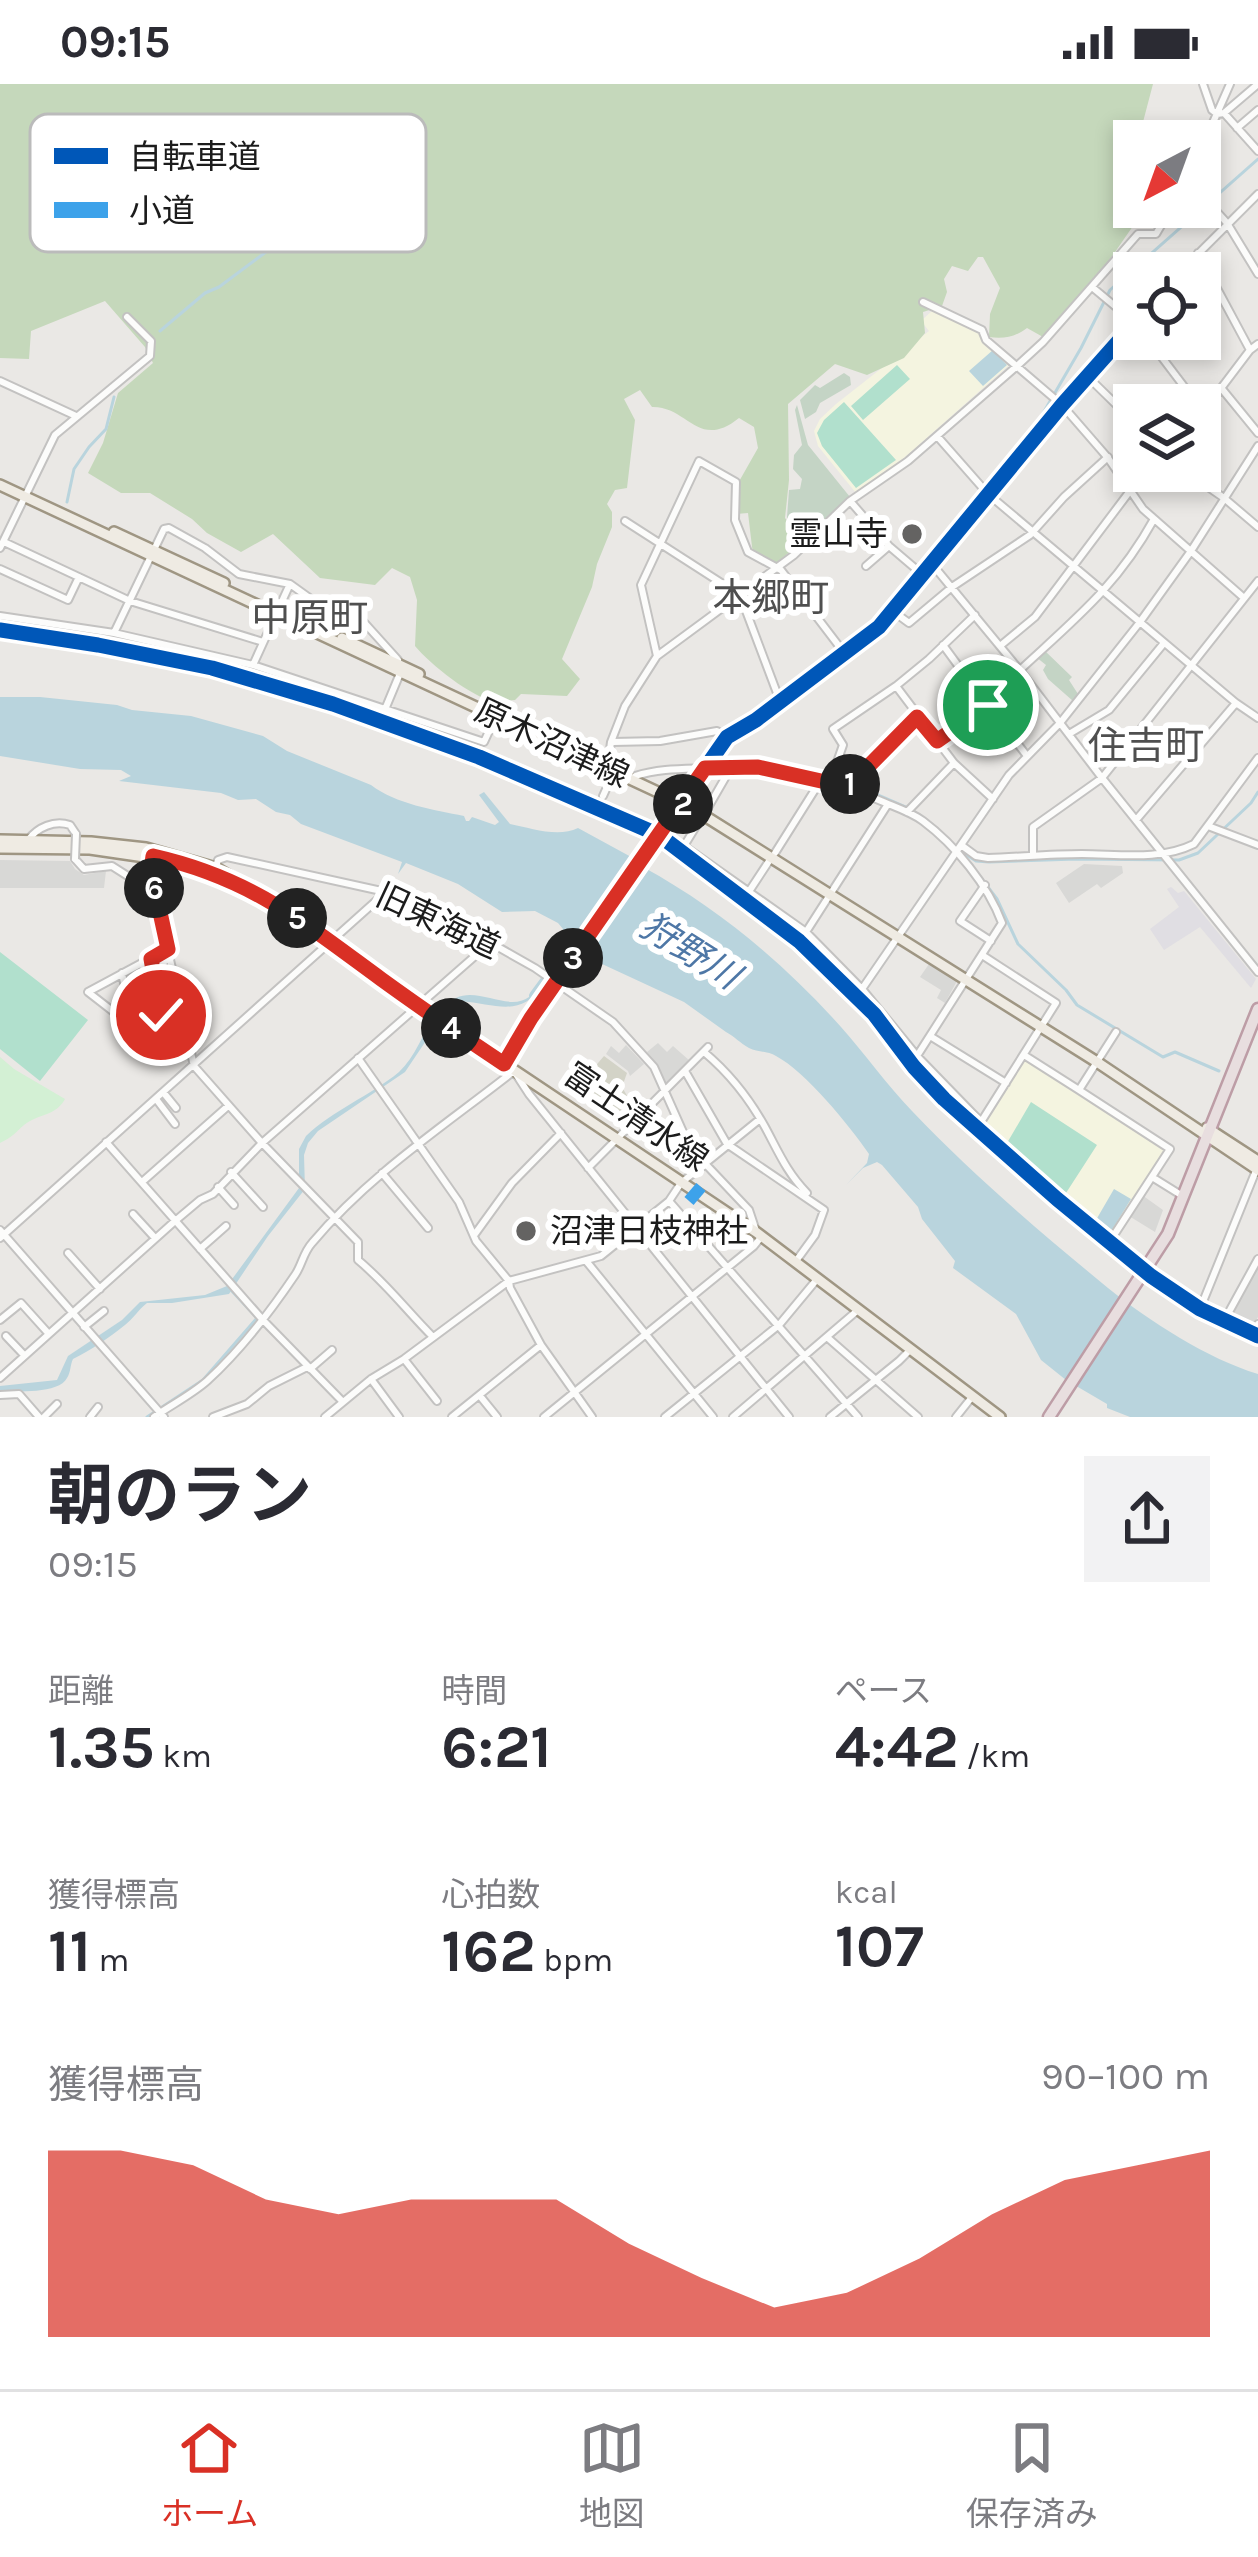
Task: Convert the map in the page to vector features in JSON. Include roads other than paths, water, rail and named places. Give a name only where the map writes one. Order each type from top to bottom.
[{"type":"highway","points":[[1048,1417],[1168,1234],[1258,1009]]},
{"type":"main road","name":"原木沼津線","points":[[0,482],[684,801]]},
{"type":"main road","name":"原木沼津線","points":[[613,768],[705,813],[1258,1166]]},
{"type":"main road","name":"富士清水線","points":[[0,844],[28,840],[146,848],[215,871],[281,906],[418,1006],[759,1234],[1000,1417]]},
{"type":"main road","name":"富士清水線","points":[[0,844],[153,856],[215,871]]},
{"type":"street","points":[[1203,84],[1212,110],[1258,151]]},
{"type":"street","points":[[1216,120],[1230,84]]},
{"type":"street","points":[[1220,113],[1258,84]]},
{"type":"street","points":[[1237,128],[1258,110]]},
{"type":"street","points":[[1198,252],[1258,194]]},
{"type":"street","points":[[1221,217],[1258,274]]},
{"type":"street","points":[[603,796],[613,768],[611,742],[625,706],[657,656],[794,555],[850,501],[908,461],[1043,342],[1138,234],[1156,234],[1160,228]]},
{"type":"street","points":[[1092,287],[1113,305]]},
{"type":"street","points":[[1221,295],[1250,350]]},
{"type":"street","points":[[922,302],[982,330],[986,340],[1062,405],[1113,464]]},
{"type":"street","points":[[127,317],[151,341],[150,356],[55,435],[1,543],[130,601],[263,641]]},
{"type":"street","points":[[1258,344],[1222,389],[1258,433]]},
{"type":"street","points":[[386,892],[1,1234],[160,1416],[208,1380],[262,1319],[296,1274],[310,1244],[336,1217],[509,1067],[554,987],[727,737],[866,639],[894,612],[1113,348]]},
{"type":"street","points":[[1088,377],[1113,401]]},
{"type":"street","points":[[0,381],[76,416]]},
{"type":"street","points":[[936,436],[988,494],[1258,718]]},
{"type":"street","points":[[862,989],[1009,775],[1060,723],[1140,622],[1258,446]]},
{"type":"street","points":[[894,612],[909,623],[1032,532],[1108,457]]},
{"type":"street","points":[[657,656],[641,585],[699,461],[736,482],[735,520],[748,552],[776,566],[845,654]]},
{"type":"street","points":[[1000,646],[1036,617],[1128,492]]},
{"type":"street","points":[[1132,492],[1143,509],[1244,598]]},
{"type":"street","points":[[1215,492],[1258,527]]},
{"type":"street","points":[[850,501],[889,546],[923,575]]},
{"type":"street","points":[[937,741],[988,705],[1104,592],[1154,519]]},
{"type":"street","points":[[625,521],[740,595],[780,701]]},
{"type":"street","points":[[114,633],[164,529],[169,528],[239,574],[290,584],[322,607],[361,619],[402,669],[386,707]]},
{"type":"street","points":[[866,566],[889,546]]},
{"type":"street","points":[[932,564],[1258,972]]},
{"type":"street","points":[[0,569],[68,600],[79,577]]},
{"type":"street","points":[[253,664],[290,584]]},
{"type":"street","points":[[1033,855],[1034,827],[1102,778],[1257,585]]},
{"type":"street","points":[[830,782],[843,745],[832,729],[896,686],[975,615]]},
{"type":"street","points":[[0,616],[114,633],[253,664],[484,742],[496,715]]},
{"type":"street","points":[[1069,734],[1109,710],[1164,643]]},
{"type":"street","points":[[943,645],[1027,757]]},
{"type":"street","points":[[896,686],[954,763],[993,799]]},
{"type":"street","points":[[1136,820],[1236,703]]},
{"type":"street","points":[[848,787],[917,717]]},
{"type":"street","points":[[611,742],[660,741],[717,731],[727,737]]},
{"type":"street","points":[[958,849],[988,858],[1182,850],[1194,844],[1258,758]]},
{"type":"street","points":[[907,812],[954,763]]},
{"type":"street","points":[[731,766],[684,846],[806,932],[981,1122],[1056,1004],[982,955]]},
{"type":"street","points":[[635,776],[686,767],[731,766],[830,782],[907,812],[958,849],[985,885],[1002,923],[917,1056]]},
{"type":"street","points":[[750,890],[821,780]]},
{"type":"street","points":[[806,932],[888,804]]},
{"type":"street","points":[[28,840],[40,829],[60,822],[76,834],[75,859],[84,868],[112,866],[134,880],[142,880],[151,871]]},
{"type":"street","points":[[1208,826],[1258,845]]},
{"type":"street","points":[[153,856],[151,871],[194,1066],[336,1217],[358,1242],[358,1260],[433,1337]]},
{"type":"street","name":"旧東海道","points":[[215,871],[218,860],[226,857],[386,892],[491,942],[613,1022],[654,1067],[683,1132],[704,1164],[749,1210],[759,1234]]},
{"type":"street","points":[[985,885],[961,921],[991,941]]},
{"type":"street","points":[[2,1372],[175,1221],[213,1194],[262,1143],[491,942]]},
{"type":"street","points":[[151,959],[161,1015],[132,1021],[117,1017],[88,992],[168,949]]},
{"type":"street","points":[[122,974],[132,1021]]},
{"type":"street","points":[[1079,1090],[1116,1032]]},
{"type":"street","points":[[930,1036],[1006,1083]]},
{"type":"street","points":[[589,1168],[706,1049],[732,1078],[788,1172],[812,1200]]},
{"type":"street","points":[[1024,1054],[1170,1149],[1116,1232]]},
{"type":"street","points":[[358,1058],[459,1202],[476,1241],[509,1281],[542,1345],[592,1417]]},
{"type":"street","points":[[509,1067],[789,1417]]},
{"type":"street","points":[[685,1071],[727,1144],[824,1210],[815,1235],[796,1261]]},
{"type":"street","points":[[163,1092],[176,1108]]},
{"type":"street","points":[[156,1099],[175,1124]]},
{"type":"street","points":[[142,1182],[228,1106]]},
{"type":"street","points":[[329,1416],[371,1379],[509,1281],[601,1256],[760,1119]]},
{"type":"street","points":[[475,1234],[502,1195],[561,1133]]},
{"type":"street","points":[[105,1142],[262,1319],[342,1401]]},
{"type":"street","points":[[1200,1309],[1258,1166]]},
{"type":"street","points":[[232,1172],[263,1207]]},
{"type":"street","points":[[382,1173],[428,1228]]},
{"type":"street","points":[[1152,1177],[1184,1197]]},
{"type":"street","points":[[218,1187],[234,1205]]},
{"type":"street","points":[[669,1201],[858,1417]]},
{"type":"street","points":[[134,1214],[156,1239]]},
{"type":"street","points":[[200,1249],[226,1226]]},
{"type":"street","points":[[544,1417],[727,1268],[759,1234]]},
{"type":"street","points":[[68,1253],[100,1289]]},
{"type":"street","points":[[1224,1322],[1258,1259]]},
{"type":"street","points":[[586,1260],[713,1417]]},
{"type":"street","points":[[669,1416],[778,1325],[818,1278]]},
{"type":"street","points":[[0,1321],[21,1303],[49,1334]]},
{"type":"street","points":[[734,1417],[859,1309]]},
{"type":"street","points":[[84,1327],[104,1310]]},
{"type":"street","points":[[1252,1334],[1258,1324]]},
{"type":"street","points":[[6,1336],[25,1356]]},
{"type":"street","points":[[828,1338],[918,1417]]},
{"type":"street","points":[[452,1417],[542,1345]]},
{"type":"street","points":[[830,1417],[910,1349]]},
{"type":"street","points":[[213,1417],[247,1404],[332,1350]]},
{"type":"street","points":[[404,1359],[437,1401]]},
{"type":"street","points":[[371,1379],[399,1417]]},
{"type":"street","points":[[0,1395],[19,1394],[42,1417],[58,1405]]},
{"type":"street","points":[[479,1395],[496,1417]]},
{"type":"street","points":[[956,1417],[972,1397]]},
{"type":"street","points":[[90,1417],[98,1407]]},
{"type":"water","points":[[993,350],[1007,365],[983,386],[969,371]]},
{"type":"water","name":"狩野川","points":[[0,697],[40,697],[191,716],[263,736],[404,802],[495,825],[499,822],[479,795],[484,792],[510,824],[553,832],[578,828],[633,858],[724,919],[773,959],[841,1027],[935,1135],[1108,1288],[1180,1338],[1258,1374],[1258,1417],[1130,1417],[1107,1408],[1066,1380],[1041,1360],[1016,1314],[953,1268],[955,1261],[918,1207],[882,1165],[877,1162],[863,1168],[846,1185],[867,1163],[869,1154],[800,1074],[773,1054],[746,1046],[684,1002],[602,964],[580,944],[554,962],[563,929],[558,923],[535,911],[502,912],[458,884],[406,863],[398,874],[402,862],[301,824],[256,799],[119,781],[131,776],[121,770],[80,769],[0,756]]},
{"type":"water","points":[[541,982],[545,984],[535,995],[517,1006],[460,1001],[442,1017],[405,1072],[318,1131],[304,1155],[305,1189],[229,1294],[147,1303],[119,1330],[73,1359],[62,1383],[36,1391],[0,1392],[0,1386],[57,1380],[68,1356],[122,1320],[140,1302],[205,1295],[227,1286],[299,1188],[299,1149],[306,1136],[399,1072],[446,1004],[465,995],[521,1001]]},
{"type":"water","points":[[1114,1189],[1131,1199],[1112,1230],[1096,1220]]},
{"type":"waterway","points":[[1042,415],[1110,290],[1258,159]]},
{"type":"waterway","points":[[160,331],[266,252]]},
{"type":"waterway","points":[[67,502],[74,469],[106,429],[114,397]]},
{"type":"waterway","points":[[857,786],[930,823]]},
{"type":"waterway","points":[[965,854],[989,862],[1179,860],[1198,853],[1258,792]]},
{"type":"waterway","points":[[969,862],[997,899],[1018,944],[1077,1005],[1163,1057],[1175,1052],[1219,1071]]},
{"type":"waterway","points":[[535,996],[580,935]]},
{"type":"waterway","points":[[147,1417],[203,1380],[257,1318],[230,1289]]},
{"type":"place","name":"霊山寺","points":[[912,534]]},
{"type":"place","name":"沼津日枝神社","points":[[526,1231]]},
{"type":"district","name":"本郷町","points":[[771,598]]},
{"type":"district","name":"中原町","points":[[310,618]]},
{"type":"district","name":"住吉町","points":[[1146,746]]}]
